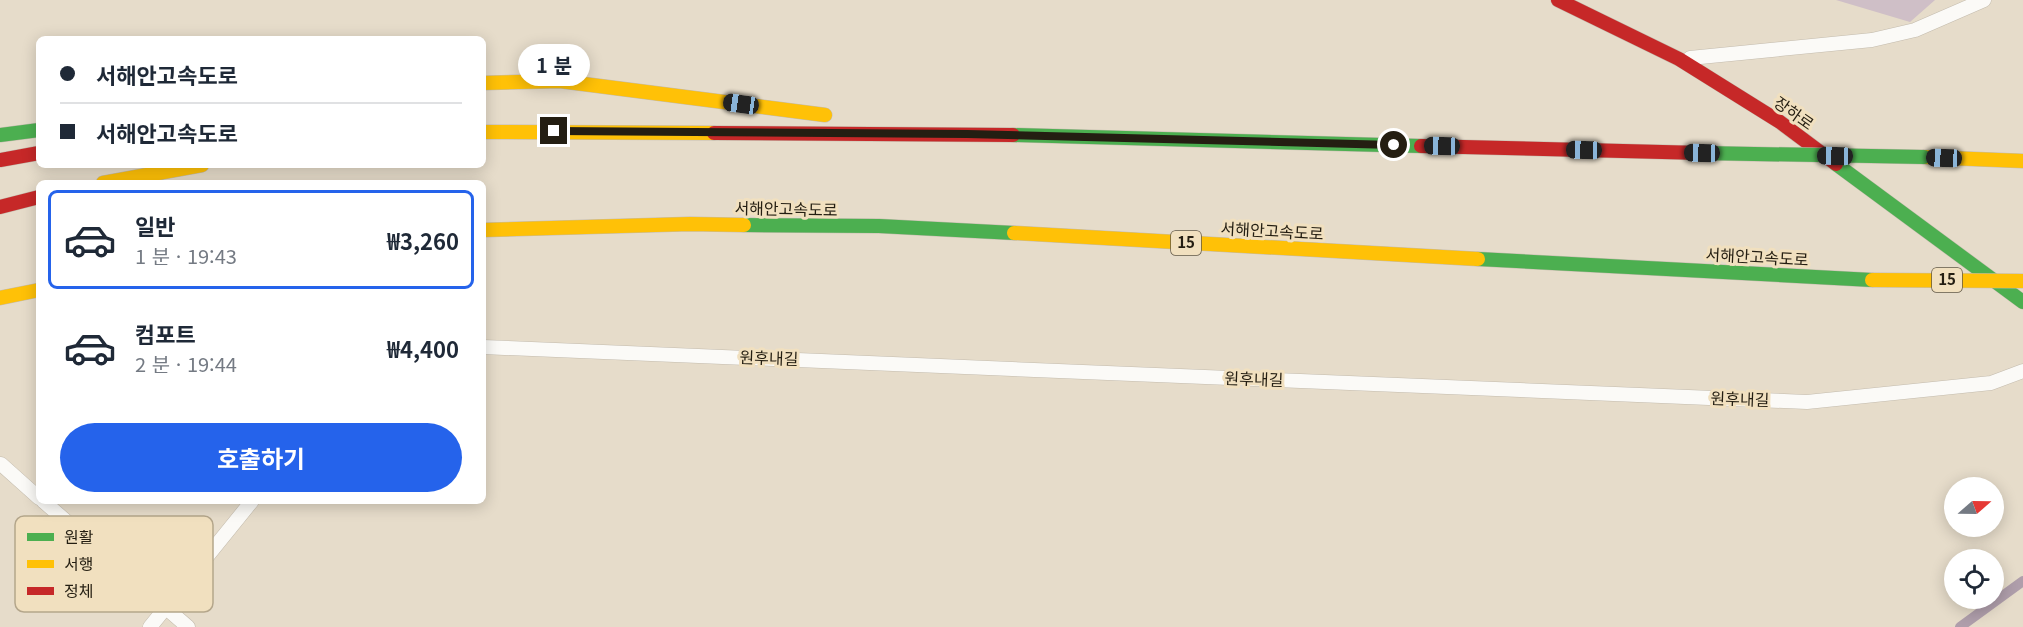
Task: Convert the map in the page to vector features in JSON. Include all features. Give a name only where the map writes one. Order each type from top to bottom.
[{"type":"main road","name":"장하로","points":[[1558,0],[1678,59],[1780,122],[2023,302]]},
{"type":"main road","points":[[486,83],[561,81],[839,117]]},
{"type":"main road","points":[[862,120],[967,134]]},
{"type":"main road","points":[[0,135],[36,130]]},
{"type":"main road","points":[[486,132],[967,134],[2023,161]]},
{"type":"main road","points":[[0,159],[36,153]]},
{"type":"main road","points":[[120,180],[186,168]]},
{"type":"main road","points":[[0,207],[36,197]]},
{"type":"main road","name":"서해안고속도로","points":[[486,230],[690,224],[879,226],[1872,280],[2023,281]]},
{"type":"main road","points":[[0,298],[36,291]]},
{"type":"lane","points":[[1678,59],[1872,40],[1915,30],[1983,0]]},
{"type":"lane","name":"원후내길","points":[[486,347],[1807,402],[1991,383],[2023,372]]},
{"type":"lane","points":[[1,464],[36,495]]},
{"type":"lane","points":[[46,504],[60,516]]},
{"type":"lane","points":[[213,550],[250,504]]},
{"type":"lane","points":[[171,612],[188,627]]},
{"type":"shaded area","points":[[1836,0],[1935,0],[1910,22]]},
{"type":"waterway","points":[[1960,627],[2023,581]]},
{"type":"traffic: fast","points":[[0,135],[36,130]]},
{"type":"traffic: fast","points":[[1013,135],[1421,146]]},
{"type":"traffic: fast","points":[[1702,153],[1924,157]]},
{"type":"traffic: fast","points":[[1836,164],[2023,302]]},
{"type":"traffic: fast","points":[[744,225],[879,226],[1014,233]]},
{"type":"traffic: fast","points":[[1478,259],[1872,280]]},
{"type":"traffic: slow","points":[[486,83],[560,81],[825,115]]},
{"type":"traffic: slow","points":[[486,132],[714,133]]},
{"type":"traffic: slow","points":[[1924,157],[2023,161]]},
{"type":"traffic: slow","points":[[120,180],[186,168]]},
{"type":"traffic: slow","points":[[486,230],[690,224],[744,225]]},
{"type":"traffic: slow","points":[[1014,233],[1478,259]]},
{"type":"traffic: slow","points":[[1872,280],[2023,281]]},
{"type":"traffic: slow","points":[[0,298],[36,291]]},
{"type":"traffic: jam","points":[[1558,0],[1679,59],[1780,122],[1836,164]]},
{"type":"traffic: jam","points":[[714,133],[1013,135]]},
{"type":"traffic: jam","points":[[1421,146],[1702,153]]},
{"type":"traffic: jam","points":[[0,160],[36,154]]},
{"type":"traffic: jam","points":[[0,207],[36,198]]},
{"type":"route","points":[[554,131],[967,134],[1394,145]]}]
